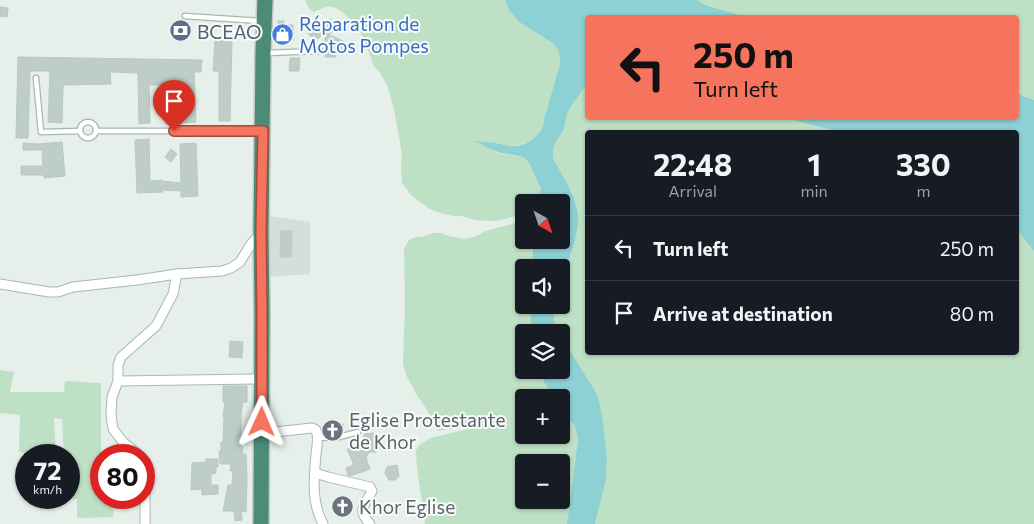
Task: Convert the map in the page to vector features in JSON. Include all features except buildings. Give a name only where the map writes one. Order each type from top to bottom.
[{"type":"highway","points":[[262,524],[261,232],[265,0]]},
{"type":"street","points":[[0,284],[58,292],[73,287],[177,274],[222,271],[240,262],[250,244],[261,232]]},
{"type":"street","points":[[125,444],[113,429],[111,415],[112,397],[118,381],[118,365],[121,357],[156,326],[173,294],[177,274]]},
{"type":"street","points":[[118,381],[262,379]]},
{"type":"street","points":[[262,432],[312,428],[316,430],[318,438],[314,483],[316,508],[323,524]]},
{"type":"street","points":[[315,473],[328,478],[370,487],[372,491],[362,512],[364,518],[370,524]]},
{"type":"street","points":[[145,509],[145,524]]},
{"type":"lane","points":[[185,16],[265,21]]},
{"type":"lane","points":[[263,53],[320,51]]},
{"type":"lane","points":[[36,78],[41,132],[80,131]]},
{"type":"lane","points":[[86,122],[93,123],[96,127],[95,136],[88,138],[82,136],[80,131],[82,124],[86,122]]},
{"type":"lane","points":[[96,131],[263,131]]},
{"type":"lane","points":[[318,438],[339,437],[358,432]]},
{"type":"shaded area","points":[[269,216],[310,222],[310,274],[267,277]]},
{"type":"green space","points":[[305,0],[505,0],[509,10],[519,22],[554,44],[559,52],[560,64],[543,126],[536,136],[522,144],[515,145],[477,141],[499,153],[526,160],[541,189],[539,194],[515,194],[515,216],[495,221],[475,220],[437,212],[412,196],[402,183],[402,154],[394,109],[387,85],[374,66],[362,35],[354,22],[336,8],[329,6],[313,12]]},
{"type":"green space","points":[[697,0],[1034,0],[1034,100],[1019,94],[1019,15],[740,15],[708,6]]},
{"type":"green space","points":[[585,87],[585,120],[794,120],[832,130],[585,130],[585,355],[1019,355],[1019,233],[1034,251],[1034,524],[595,524],[606,480],[607,459],[570,360],[570,324],[556,324],[554,321],[554,314],[570,314],[569,259],[575,241],[578,213],[574,198],[553,158],[554,145],[564,129],[571,105]]},
{"type":"green space","points":[[515,223],[515,249],[533,249],[532,259],[515,259],[515,314],[530,314],[531,324],[515,324],[515,379],[543,379],[548,389],[515,389],[515,444],[570,444],[570,420],[575,426],[578,440],[570,501],[570,454],[515,454],[515,509],[569,509],[567,524],[425,524],[416,451],[419,445],[431,438],[468,429],[467,426],[438,431],[406,375],[403,364],[404,248],[410,239],[434,233],[464,239],[477,236],[485,231]]},
{"type":"green space","points":[[0,370],[14,372],[10,392],[64,392],[65,381],[101,383],[101,444],[90,444],[90,509],[113,509],[113,517],[77,518],[77,509],[80,509],[80,444],[63,444],[62,419],[54,418],[55,444],[19,444],[20,415],[0,413]]},
{"type":"water","points":[[505,0],[697,0],[708,6],[740,15],[585,15],[585,87],[567,114],[564,129],[554,145],[553,152],[553,158],[574,198],[578,213],[575,241],[569,259],[532,259],[533,249],[570,249],[570,194],[539,194],[541,189],[526,160],[519,156],[495,151],[475,141],[521,145],[536,136],[543,126],[560,64],[559,52],[554,44],[519,22],[509,10]]},
{"type":"water","points":[[1019,94],[1034,100],[1034,251],[1019,233],[1019,130],[832,130],[794,120],[1019,120]]},
{"type":"water","points":[[530,314],[554,314],[556,324],[531,324]]},
{"type":"water","points":[[570,351],[598,396],[607,459],[606,480],[595,524],[567,524],[578,440],[575,426],[570,420],[570,389],[548,389],[543,379],[570,379]]},
{"type":"place","name":"BCEAO","points":[[181,31]]},
{"type":"place","name":"Réparation de Motos Pompes","points":[[283,34]]},
{"type":"place","name":"Eglise Protestante de Khor","points":[[333,430]]},
{"type":"place","name":"Khor Eglise","points":[[343,506]]},
{"type":"route","points":[[174,131],[263,131],[261,232],[262,422]]}]
